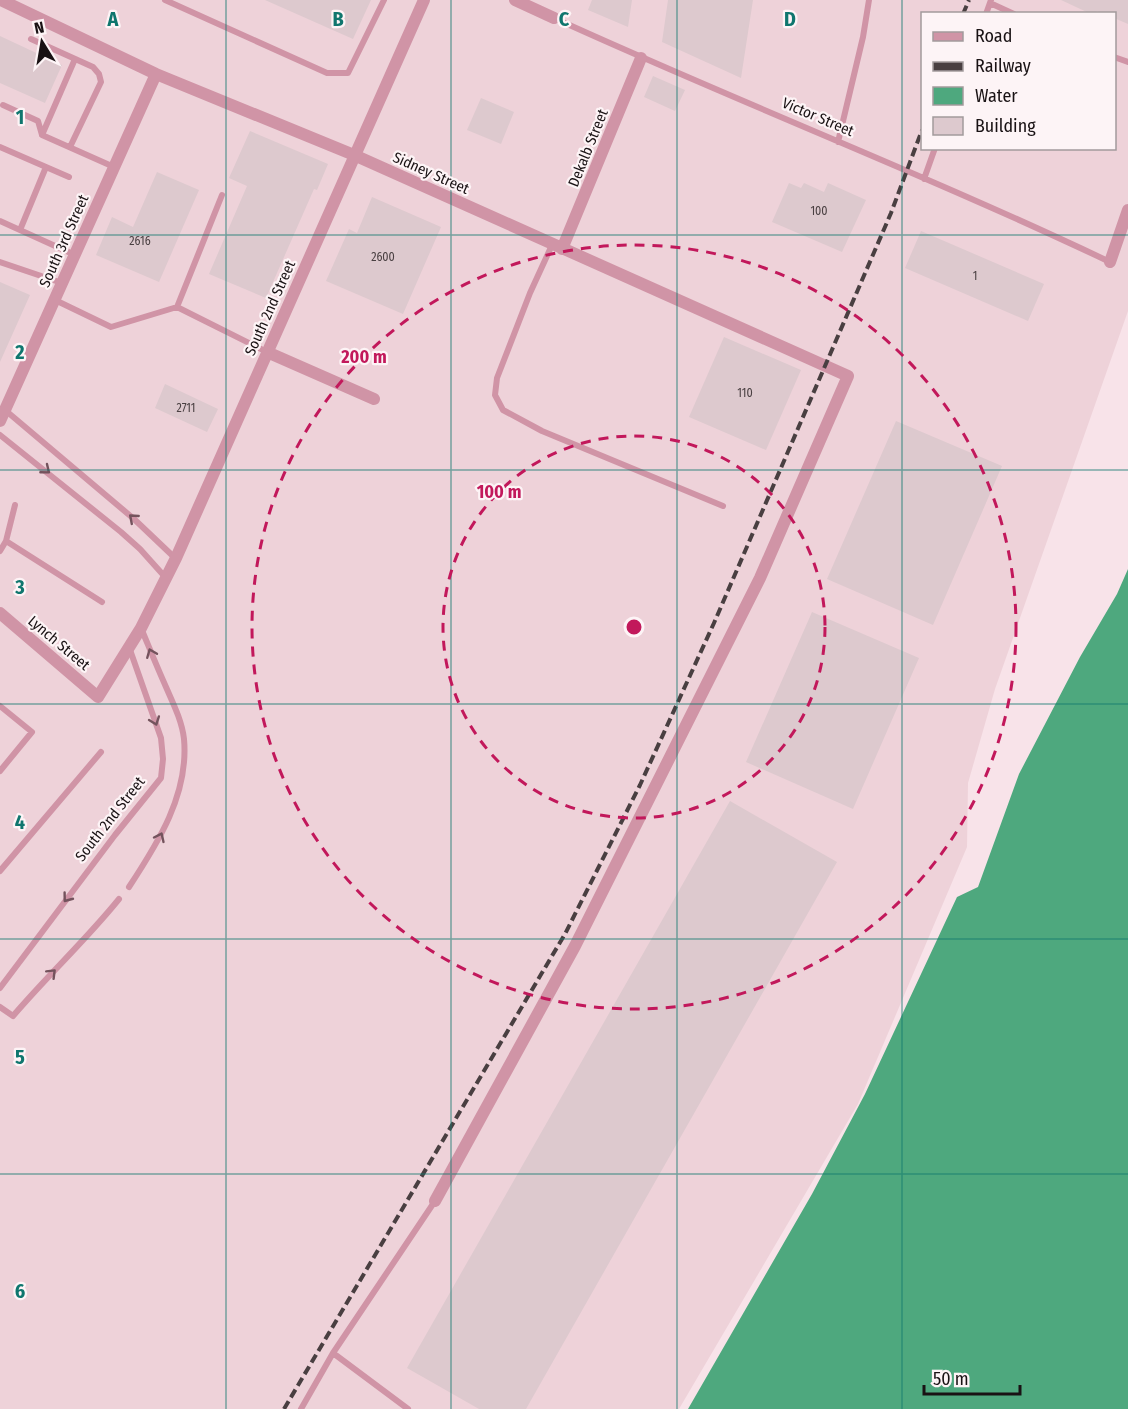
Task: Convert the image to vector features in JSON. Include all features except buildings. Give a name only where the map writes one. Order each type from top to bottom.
[{"type":"street","name":"Sidney Street","points":[[1,0],[156,74],[354,155],[848,376],[760,578],[575,946],[435,1201]]},
{"type":"street","name":"South 2nd Street","points":[[98,697],[141,627],[176,558],[424,0]]},
{"type":"street","name":"Victor Street","points":[[515,0],[530,3],[554,18]]},
{"type":"street","name":"Dekalb Street","points":[[557,247],[641,58]]},
{"type":"street","name":"South 3rd Street","points":[[2,415],[156,74]]},
{"type":"street","points":[[1110,262],[1128,210]]},
{"type":"street","points":[[267,352],[374,399]]},
{"type":"street","name":"Lynch Street","points":[[0,613],[98,697]]},
{"type":"lane","points":[[165,0],[327,73],[348,73],[384,0]]},
{"type":"lane","points":[[838,142],[863,37],[869,0]]},
{"type":"lane","points":[[991,2],[1010,12]]},
{"type":"lane","name":"Victor Street","points":[[554,18],[641,58],[1022,220],[1110,262]]},
{"type":"lane","points":[[30,39],[93,67],[99,74],[101,82],[70,147]]},
{"type":"lane","points":[[42,135],[75,59]]},
{"type":"lane","points":[[3,105],[38,121],[42,135]]},
{"type":"lane","points":[[42,135],[114,167]]},
{"type":"lane","points":[[0,147],[69,177]]},
{"type":"lane","points":[[924,179],[934,150]]},
{"type":"lane","points":[[20,230],[46,167]]},
{"type":"lane","points":[[177,307],[222,195]]},
{"type":"lane","points":[[0,221],[75,255]]},
{"type":"lane","name":"Dekalb Street","points":[[557,247],[525,304],[497,378],[495,396],[503,410],[542,431],[723,506]]},
{"type":"lane","points":[[0,262],[62,283]]},
{"type":"lane","points":[[54,300],[111,327],[177,307],[267,352]]},
{"type":"lane","points":[[2,415],[143,526],[176,558]]},
{"type":"lane","points":[[0,435],[121,532],[166,578]]},
{"type":"lane","points":[[0,551],[6,541],[15,505]]},
{"type":"lane","points":[[6,541],[102,602]]},
{"type":"lane","points":[[129,887],[154,849],[167,822],[184,770],[184,738],[177,712],[141,627]]},
{"type":"lane","name":"South 2nd Street","points":[[0,988],[108,844],[161,778],[163,759],[161,738],[128,646]]},
{"type":"lane","points":[[0,706],[32,732],[0,771]]},
{"type":"lane","points":[[0,871],[101,752]]},
{"type":"lane","points":[[0,1007],[13,1016],[119,899]]},
{"type":"lane","points":[[301,1409],[333,1353],[435,1201]]},
{"type":"lane","points":[[333,1353],[408,1409]]},
{"type":"shaded area","points":[[0,0],[1128,0],[1128,311],[995,689],[968,783],[967,847],[858,1104],[679,1409],[0,1409]]},
{"type":"water","points":[[1128,569],[1128,1409],[688,1409],[812,1194],[865,1094],[957,897],[978,887],[1019,774],[1080,657],[1117,594]]},
{"type":"railway","points":[[964,12],[969,0]]},
{"type":"railway","points":[[284,1409],[565,934],[640,785],[714,623],[891,213],[921,133]]}]
